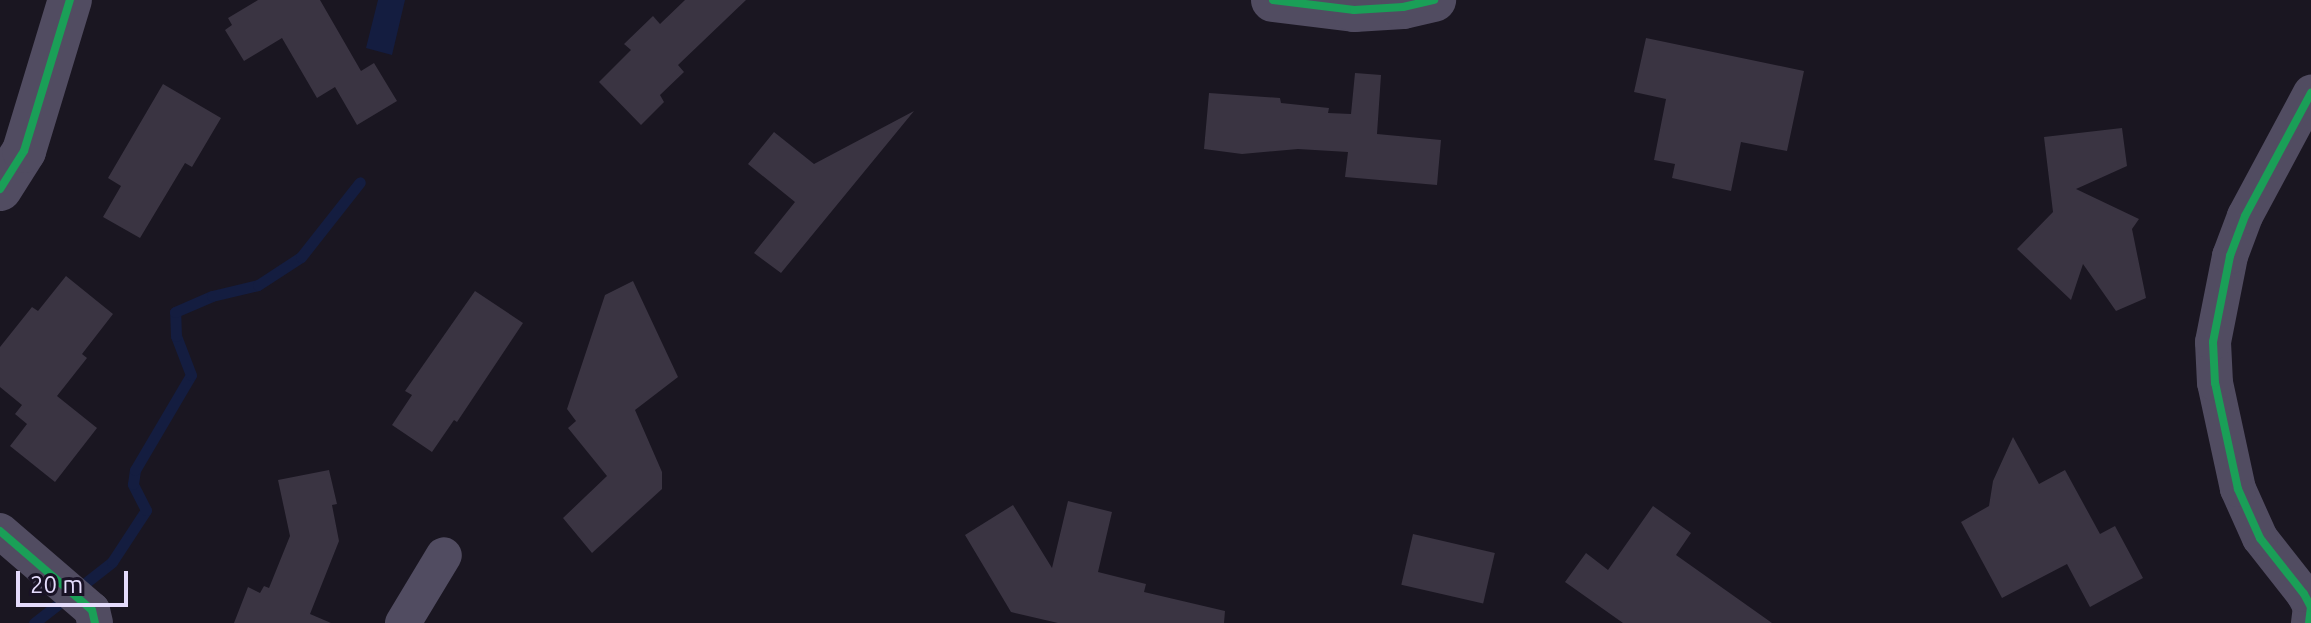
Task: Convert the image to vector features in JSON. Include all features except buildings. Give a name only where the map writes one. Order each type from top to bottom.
[{"type":"street","points":[[0,189],[24,151],[70,0]]},
{"type":"street","points":[[1273,0],[1354,10],[1403,7],[1434,0]]},
{"type":"street","points":[[2309,623],[2311,607],[2260,538],[2238,489],[2215,383],[2213,342],[2230,256],[2245,216],[2311,93]]},
{"type":"street","points":[[0,531],[54,575],[93,616]]},
{"type":"street","points":[[403,623],[444,555]]},
{"type":"water","points":[[378,0],[405,0],[392,55],[366,48]]},
{"type":"waterway","points":[[34,623],[112,562],[146,510],[133,484],[135,470],[191,375],[176,336],[175,312],[212,296],[258,285],[301,257],[360,182]]},
{"type":"cycle path","points":[[0,189],[24,151],[70,0]]},
{"type":"cycle path","points":[[1273,0],[1354,10],[1403,7],[1434,0]]},
{"type":"cycle path","points":[[2309,623],[2311,607],[2260,538],[2238,489],[2215,383],[2213,342],[2230,256],[2245,216],[2311,93]]},
{"type":"cycle path","points":[[0,531],[92,610],[95,623]]}]
